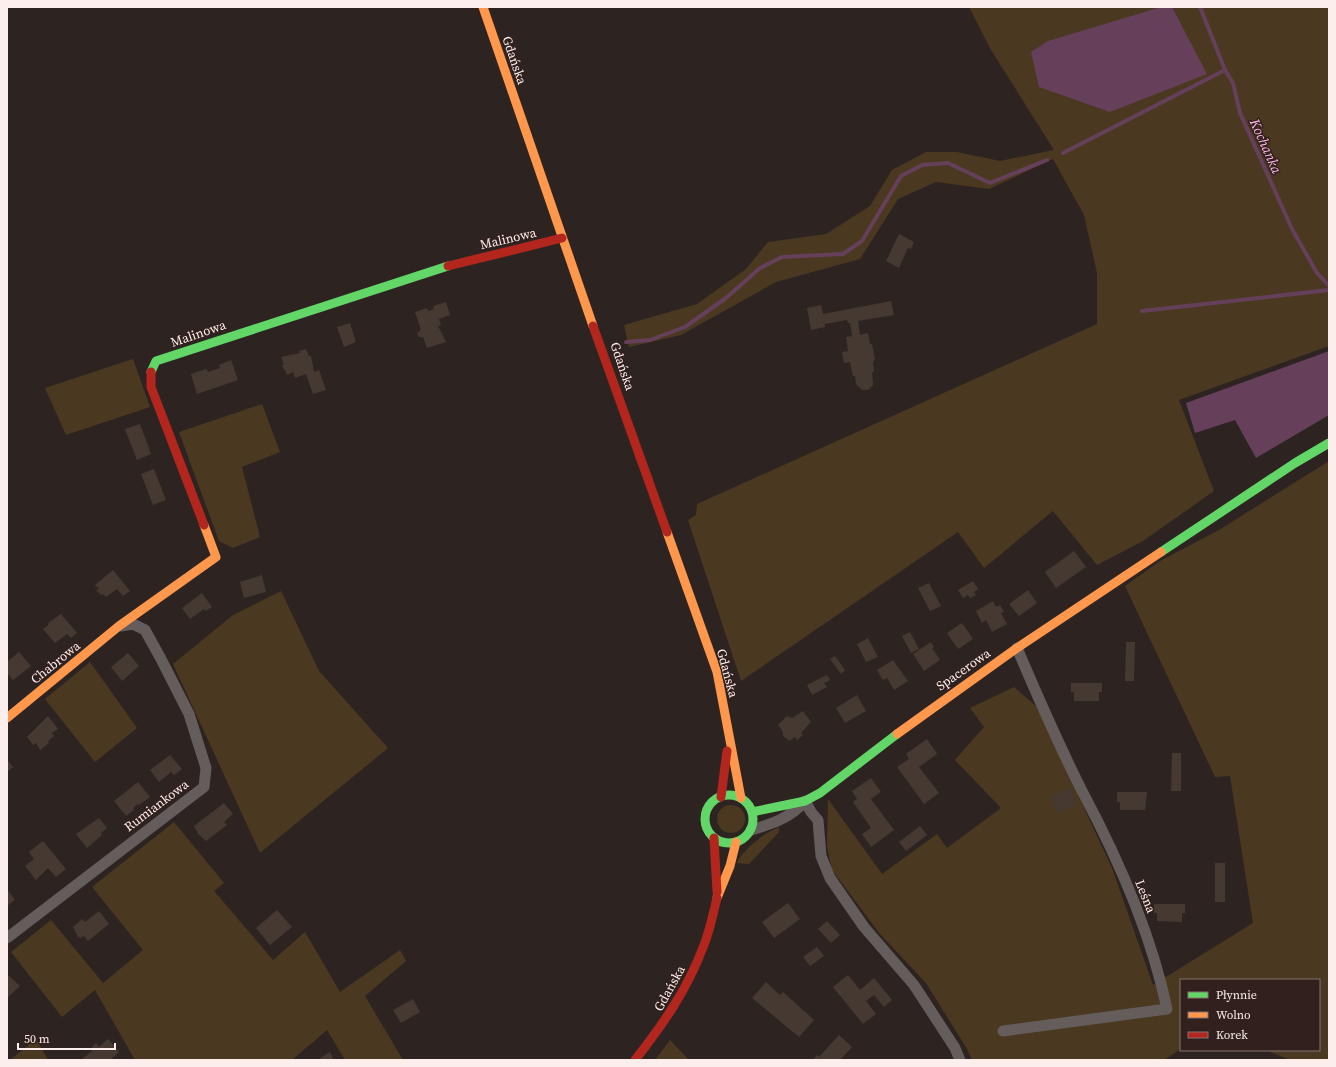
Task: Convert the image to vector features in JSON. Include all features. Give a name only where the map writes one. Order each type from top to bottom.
[{"type":"street","name":"Gdańska","points":[[483,7],[562,238],[717,672],[741,798]]},
{"type":"street","name":"Malinowa","points":[[119,626],[216,557],[152,387],[151,371],[156,361],[457,263],[562,238]]},
{"type":"street","name":"Spacerowa","points":[[751,830],[781,820],[795,812],[806,801],[820,793],[911,723],[1017,648],[1295,463],[1329,443]]},
{"type":"street","name":"Rumiankowa","points":[[7,938],[204,786],[206,768],[191,722],[161,659],[145,630],[133,624],[119,626]]},
{"type":"street","name":"Chabrowa","points":[[7,718],[119,626]]},
{"type":"street","name":"Leśna","points":[[1003,1031],[1167,1009],[1159,972],[1136,907],[1094,811],[1081,788],[1017,648]]},
{"type":"street","name":"Gdańska","points":[[721,797],[728,736]]},
{"type":"street","points":[[731,795],[741,798],[748,804],[752,812],[753,821],[751,830],[747,836],[736,842],[725,843],[714,838],[706,825],[707,810],[712,802],[721,797],[731,795]]},
{"type":"street","name":"Spacerowa","points":[[752,812],[806,801]]},
{"type":"street","points":[[806,801],[811,812],[818,820],[821,856],[830,878],[864,927],[914,985],[955,1048],[960,1060]]},
{"type":"street","name":"Gdańska","points":[[714,838],[718,898]]},
{"type":"street","name":"Gdańska","points":[[635,1060],[670,1014],[691,977],[705,944],[718,898],[730,866],[736,842]]},
{"type":"shaded area","points":[[969,7],[1329,7],[1329,346],[1179,400],[1214,491],[1143,541],[1097,565],[1053,511],[984,568],[958,532],[741,681],[688,520],[696,515],[697,504],[1097,324],[1097,273],[1084,215],[1053,159],[989,189],[936,182],[898,199],[860,259],[776,282],[681,335],[629,347],[624,325],[697,304],[746,269],[768,242],[826,234],[870,206],[892,170],[926,152],[957,152],[1000,161],[1054,150],[991,50]]},
{"type":"shaded area","points":[[1161,7],[1172,7],[1207,74],[1110,112],[1039,87],[1031,52],[1048,41]]},
{"type":"shaded area","points":[[1329,351],[1329,415],[1256,458],[1235,420],[1195,433],[1186,403]]},
{"type":"shaded area","points":[[133,359],[150,407],[66,435],[45,388]]},
{"type":"shaded area","points":[[262,404],[280,452],[242,467],[260,537],[233,548],[219,541],[179,432]]},
{"type":"shaded area","points":[[1329,461],[1329,1060],[1290,1060],[1268,1051],[1320,1051],[1320,979],[1180,979],[1180,1050],[1164,1060],[972,1060],[967,1049],[926,983],[880,934],[832,870],[827,846],[828,799],[882,874],[937,834],[947,848],[1001,808],[955,760],[984,727],[970,708],[1014,687],[1037,707],[1112,868],[1153,985],[1253,923],[1230,776],[1215,777],[1125,586],[1160,561],[1219,530]]},
{"type":"shaded area","points":[[281,591],[319,671],[388,748],[260,853],[173,664],[233,615]]},
{"type":"shaded area","points":[[90,662],[137,728],[95,762],[45,699]]},
{"type":"shaded area","points":[[731,805],[741,809],[745,819],[741,829],[731,833],[721,829],[717,819],[721,809]]},
{"type":"shaded area","points":[[174,822],[224,883],[214,891],[273,960],[305,932],[340,992],[400,950],[406,961],[365,996],[403,1060],[345,1060],[327,1030],[292,1060],[135,1060],[95,990],[62,1017],[11,952],[51,920],[103,983],[143,950],[92,887]]},
{"type":"shaded area","points":[[779,827],[779,832],[749,864],[737,863],[749,847]]},
{"type":"shaded area","points":[[36,1039],[48,1060],[10,1060]]},
{"type":"shaded area","points":[[670,1040],[689,1060],[655,1060]]},
{"type":"building","points":[[899,234],[914,242],[911,249],[908,248],[899,268],[886,261]]},
{"type":"building","points":[[891,301],[894,315],[858,321],[860,335],[868,333],[875,360],[873,361],[874,372],[872,372],[873,385],[868,390],[862,390],[856,384],[850,362],[844,363],[842,352],[848,351],[846,337],[852,336],[850,323],[848,323],[847,320],[825,324],[825,327],[811,330],[807,308],[821,305],[823,314]]},
{"type":"building","points":[[446,302],[450,315],[439,319],[441,325],[438,326],[446,342],[427,348],[423,337],[419,337],[417,333],[421,330],[415,312],[427,308],[428,311],[434,309],[433,306]]},
{"type":"building","points":[[350,323],[356,342],[344,347],[337,327]]},
{"type":"building","points":[[306,349],[309,356],[311,356],[314,372],[319,370],[326,390],[313,394],[306,374],[295,378],[293,372],[287,375],[282,365],[284,365],[281,357],[300,353],[299,351]]},
{"type":"building","points":[[231,360],[238,380],[197,394],[191,374],[206,369],[208,372],[220,368],[219,365]]},
{"type":"building","points":[[140,424],[151,454],[137,460],[125,429]]},
{"type":"building","points":[[154,469],[166,500],[153,505],[141,474]]},
{"type":"building","points":[[1074,551],[1086,567],[1056,588],[1045,572]]},
{"type":"building","points":[[113,570],[130,591],[123,596],[117,589],[106,597],[103,594],[101,595],[96,590],[99,589],[95,585]]},
{"type":"building","points":[[262,575],[266,592],[244,598],[240,582]]},
{"type":"building","points":[[973,581],[978,589],[974,592],[976,595],[970,598],[968,595],[963,598],[958,590]]},
{"type":"building","points":[[929,583],[941,606],[930,611],[918,588]]},
{"type":"building","points":[[1028,590],[1037,603],[1019,616],[1009,604]]},
{"type":"building","points":[[202,593],[212,607],[206,611],[204,609],[190,619],[182,608]]},
{"type":"building","points":[[993,601],[996,607],[1000,605],[1004,612],[1001,613],[1007,624],[992,632],[986,620],[982,623],[976,611]]},
{"type":"building","points":[[61,614],[77,633],[71,638],[67,634],[55,643],[43,629],[49,624],[48,623]]},
{"type":"building","points":[[962,623],[973,639],[958,649],[947,633]]},
{"type":"building","points":[[910,632],[919,649],[911,653],[902,636]]},
{"type":"building","points":[[868,638],[878,657],[866,662],[857,644]]},
{"type":"building","points":[[931,642],[934,647],[932,648],[940,660],[924,671],[913,654]]},
{"type":"building","points":[[1126,642],[1135,642],[1134,681],[1125,681]]},
{"type":"building","points":[[19,652],[31,666],[13,680],[7,673],[7,662]]},
{"type":"building","points":[[128,653],[139,666],[122,681],[111,667]]},
{"type":"building","points":[[835,656],[845,670],[841,674],[830,659]]},
{"type":"building","points":[[893,660],[908,681],[894,690],[887,678],[883,680],[877,670]]},
{"type":"building","points":[[827,675],[830,680],[824,683],[827,687],[812,695],[807,685]]},
{"type":"building","points":[[1071,683],[1102,683],[1102,692],[1099,692],[1099,701],[1074,701],[1074,692],[1071,692]]},
{"type":"building","points":[[857,695],[866,711],[845,723],[836,708]]},
{"type":"building","points":[[803,711],[811,722],[801,733],[803,735],[797,740],[795,737],[789,741],[783,736],[783,732],[778,725],[787,716],[792,718]]},
{"type":"building","points":[[48,716],[58,729],[52,733],[54,736],[48,741],[49,743],[40,750],[36,743],[33,745],[27,737]]},
{"type":"building","points":[[927,739],[937,754],[919,767],[939,793],[924,804],[897,767],[909,759],[906,754]]},
{"type":"building","points":[[1172,753],[1181,753],[1181,791],[1171,791]]},
{"type":"building","points":[[170,755],[182,769],[174,775],[171,772],[159,782],[150,770]]},
{"type":"building","points":[[7,759],[13,767],[7,772]]},
{"type":"building","points":[[871,778],[881,792],[871,799],[894,830],[871,847],[862,834],[871,828],[853,802],[857,799],[852,791]]},
{"type":"building","points":[[138,782],[150,797],[139,805],[138,804],[133,808],[134,810],[126,816],[114,801]]},
{"type":"building","points":[[1070,788],[1077,804],[1057,813],[1050,797]]},
{"type":"building","points":[[1117,792],[1147,792],[1145,810],[1120,810],[1120,802],[1117,802]]},
{"type":"building","points":[[224,803],[233,814],[224,822],[227,825],[206,841],[198,834],[194,826]]},
{"type":"building","points":[[99,818],[107,828],[101,833],[102,835],[87,848],[76,834]]},
{"type":"building","points":[[920,826],[927,835],[906,851],[899,842]]},
{"type":"building","points":[[43,841],[66,869],[56,877],[48,868],[36,880],[25,866],[34,859],[29,852]]},
{"type":"building","points":[[1215,863],[1225,863],[1225,902],[1215,902]]},
{"type":"building","points":[[7,889],[15,900],[7,906]]},
{"type":"building","points":[[788,903],[800,919],[774,938],[762,922]]},
{"type":"building","points":[[1154,904],[1185,904],[1185,913],[1182,913],[1182,922],[1157,921],[1157,913],[1154,913]]},
{"type":"building","points":[[277,910],[292,927],[270,945],[256,928]]},
{"type":"building","points":[[99,911],[109,924],[88,941],[84,936],[81,938],[78,937],[73,927],[82,919],[85,922]]},
{"type":"building","points":[[827,921],[840,935],[831,943],[818,929]]},
{"type":"building","points":[[817,947],[824,956],[810,966],[803,957]]},
{"type":"building","points":[[7,974],[20,986],[7,998]]},
{"type":"building","points":[[848,975],[860,990],[874,978],[892,1000],[884,1007],[874,995],[866,1001],[876,1014],[863,1024],[833,987]]},
{"type":"building","points":[[766,982],[780,995],[783,992],[814,1020],[799,1037],[752,998]]},
{"type":"building","points":[[413,999],[420,1012],[401,1023],[393,1010]]},
{"type":"building","points":[[839,1035],[852,1047],[840,1060],[813,1060],[817,1055],[819,1057]]},
{"type":"building","points":[[108,1039],[119,1052],[110,1060],[81,1060],[92,1051],[90,1049],[96,1043],[99,1047]]},
{"type":"building","points":[[330,1052],[334,1060],[317,1060]]},
{"type":"waterway","name":"Kochanka","points":[[1200,7],[1225,70],[1233,83],[1240,113],[1292,229],[1317,273],[1329,286]]},
{"type":"waterway","points":[[1063,153],[1225,70]]},
{"type":"waterway","points":[[626,342],[650,340],[685,327],[726,298],[760,268],[782,257],[843,254],[862,241],[901,176],[922,165],[948,163],[990,183],[1047,160]]},
{"type":"waterway","points":[[1142,311],[1329,290]]},
{"type":"traffic: fast","points":[[151,372],[156,361],[448,266]]},
{"type":"traffic: fast","points":[[1161,552],[1295,463],[1329,443]]},
{"type":"traffic: fast","points":[[752,812],[805,801],[820,793],[897,734]]},
{"type":"traffic: fast","points":[[729,795],[738,797],[746,802],[751,810],[753,819],[751,828],[746,836],[738,841],[729,843],[720,841],[712,836],[707,828],[705,819],[707,810],[712,802],[720,797],[729,795]]},
{"type":"traffic: slow","points":[[483,7],[593,326]]},
{"type":"traffic: slow","points":[[7,718],[119,626],[216,557],[204,525]]},
{"type":"traffic: slow","points":[[667,532],[717,672],[741,798]]},
{"type":"traffic: slow","points":[[897,734],[1017,648],[1161,552]]},
{"type":"traffic: slow","points":[[717,898],[730,866],[736,842]]},
{"type":"traffic: jam","points":[[448,266],[562,238]]},
{"type":"traffic: jam","points":[[593,326],[667,532]]},
{"type":"traffic: jam","points":[[151,372],[151,387],[204,525]]},
{"type":"traffic: jam","points":[[721,797],[727,751]]},
{"type":"traffic: jam","points":[[714,838],[717,892]]},
{"type":"traffic: jam","points":[[635,1060],[656,1033],[674,1006],[690,977],[706,939],[717,898]]}]
